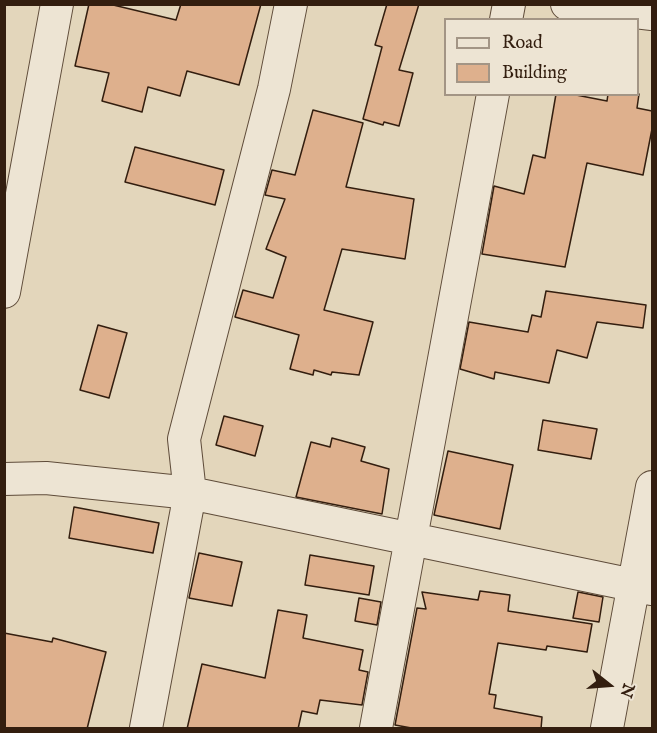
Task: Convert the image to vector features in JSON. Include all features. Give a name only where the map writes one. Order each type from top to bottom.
[{"type":"street","points":[[4,292],[57,4]]},
{"type":"street","points":[[146,729],[190,493],[184,439],[274,89],[291,4]]},
{"type":"street","points":[[567,4],[652,14]]},
{"type":"street","points":[[376,729],[493,96]]},
{"type":"street","points":[[4,479],[46,478],[190,493],[643,587]]},
{"type":"street","points":[[607,729],[643,587],[652,487]]},
{"type":"building","points":[[89,4],[109,4],[176,20],[181,4],[261,4],[239,85],[187,71],[180,96],[148,87],[142,112],[102,101],[109,73],[75,66]]},
{"type":"building","points":[[387,4],[419,4],[399,70],[413,73],[399,126],[384,122],[383,125],[363,119],[382,47],[375,45]]},
{"type":"building","points":[[556,96],[581,96],[607,101],[608,96],[639,96],[637,108],[652,111],[652,129],[643,175],[587,163],[565,267],[482,254],[494,186],[524,194],[533,155],[545,158]]},
{"type":"building","points":[[313,110],[363,123],[346,187],[414,199],[405,259],[342,249],[324,310],[373,322],[359,375],[332,372],[331,375],[314,370],[313,375],[290,369],[299,335],[235,317],[243,290],[273,298],[286,257],[266,249],[285,199],[265,195],[272,170],[295,175]]},
{"type":"building","points":[[135,147],[224,170],[215,205],[125,182]]},
{"type":"building","points":[[546,291],[646,305],[643,328],[597,322],[587,358],[557,350],[549,383],[495,372],[494,379],[460,369],[469,322],[528,332],[532,315],[541,317]]},
{"type":"building","points":[[98,325],[127,333],[109,398],[80,390]]},
{"type":"building","points":[[224,416],[263,426],[255,456],[216,445]]},
{"type":"building","points":[[543,420],[597,429],[591,459],[538,450]]},
{"type":"building","points":[[332,438],[365,447],[361,461],[389,469],[382,514],[296,497],[311,442],[330,447]]},
{"type":"building","points":[[448,451],[513,465],[500,529],[434,515]]},
{"type":"building","points":[[74,507],[159,523],[153,553],[69,538]]},
{"type":"building","points":[[199,553],[242,562],[232,606],[189,598]]},
{"type":"building","points":[[310,555],[374,566],[369,595],[305,585]]},
{"type":"building","points":[[480,591],[510,595],[508,611],[592,624],[587,652],[547,646],[546,650],[498,643],[489,694],[496,695],[494,708],[542,717],[541,729],[417,729],[395,725],[417,608],[426,609],[422,592],[478,600]]},
{"type":"building","points":[[578,592],[603,597],[599,622],[573,618]]},
{"type":"building","points":[[359,598],[381,602],[377,625],[355,621]]},
{"type":"building","points":[[278,610],[307,615],[303,638],[363,650],[359,670],[368,672],[362,705],[320,700],[317,714],[302,711],[298,729],[187,729],[202,664],[265,678]]},
{"type":"building","points":[[4,633],[52,642],[53,638],[106,652],[87,729],[4,729]]}]
